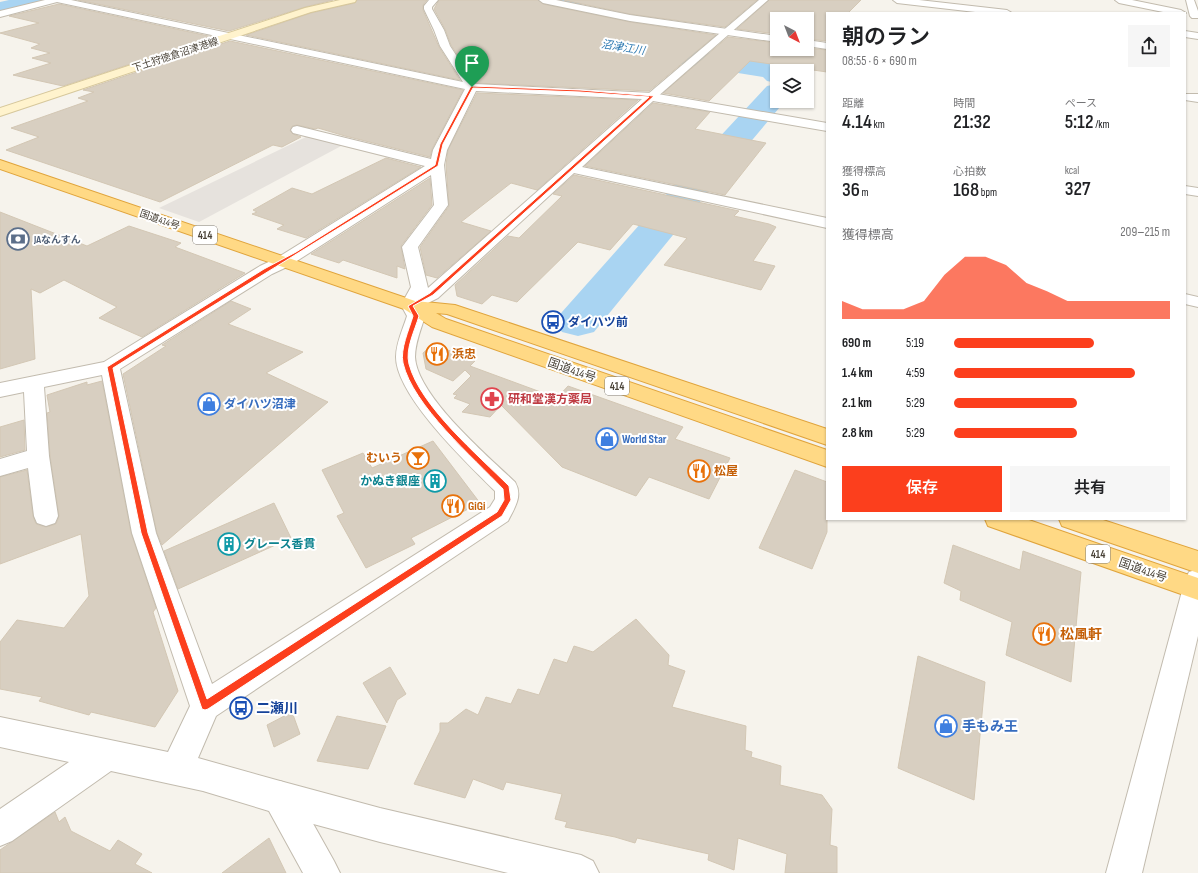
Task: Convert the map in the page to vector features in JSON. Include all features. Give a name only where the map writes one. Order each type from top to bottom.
[{"type":"highway","name":"国道414号","points":[[0,164],[410,306],[439,323],[826,459]]},
{"type":"highway","name":"国道414号","points":[[410,306],[450,309],[826,437]]},
{"type":"highway","name":"国道414号","points":[[1000,520],[1197,580]]},
{"type":"highway","name":"414","points":[[1073,520],[1197,580]]},
{"type":"main road","name":"下土狩徳倉沼津港線","points":[[0,112],[308,10],[352,0]]},
{"type":"street","points":[[0,14],[56,0],[472,87],[537,89],[652,96],[826,127]]},
{"type":"street","points":[[434,0],[428,6],[428,9],[439,30],[445,46],[472,87]]},
{"type":"street","points":[[543,0],[630,18],[770,38]]},
{"type":"street","points":[[410,306],[432,294],[573,169],[652,96],[764,0]]},
{"type":"street","points":[[897,0],[999,12]]},
{"type":"street","points":[[1119,0],[1175,12]]},
{"type":"street","points":[[1190,0],[1198,26]]},
{"type":"street","points":[[1186,14],[1196,16]]},
{"type":"street","points":[[1186,34],[1198,36]]},
{"type":"street","points":[[814,44],[826,46]]},
{"type":"street","points":[[410,306],[420,287],[410,247],[441,205],[437,165],[442,144],[472,87]]},
{"type":"street","points":[[1186,97],[1198,98]]},
{"type":"street","points":[[297,130],[437,165]]},
{"type":"street","points":[[0,390],[110,367],[266,270],[283,262],[437,165]]},
{"type":"street","points":[[573,169],[826,223]]},
{"type":"street","points":[[1186,190],[1198,192]]},
{"type":"street","points":[[1186,300],[1198,302]]},
{"type":"street","points":[[177,769],[205,706],[499,514],[508,500],[506,488],[435,415],[416,387],[406,363],[406,349],[416,316],[410,306]]},
{"type":"street","points":[[110,367],[144,533],[205,706]]},
{"type":"street","points":[[34,383],[38,456],[46,516]]},
{"type":"street","points":[[0,468],[38,456]]},
{"type":"street","points":[[1124,873],[1197,580]]},
{"type":"street","points":[[0,732],[106,756],[203,775],[280,798],[380,824],[581,873]]},
{"type":"street","points":[[0,830],[106,756]]},
{"type":"street","points":[[280,798],[322,873]]},
{"type":"shaded area","points":[[308,136],[343,145],[199,222],[159,208]]},
{"type":"water","points":[[9,0],[45,0],[0,12],[0,2]]},
{"type":"building","points":[[78,0],[333,0],[305,7],[229,31]]},
{"type":"building","points":[[357,0],[427,0],[423,5],[423,10],[439,47],[460,80],[246,35],[311,13],[355,3]]},
{"type":"building","points":[[439,0],[538,0],[543,4],[630,22],[716,35],[649,91],[476,83],[451,45],[445,29],[434,9]]},
{"type":"building","points":[[564,0],[757,0],[725,27],[630,14]]},
{"type":"building","points":[[769,0],[861,0],[849,12],[826,12],[826,41],[814,40],[814,12],[770,12],[770,33],[737,29]]},
{"type":"building","points":[[59,4],[213,37],[63,86],[13,75],[51,63],[32,58],[50,53],[31,48],[40,44],[0,33],[39,23],[9,16]]},
{"type":"building","points":[[728,37],[770,42],[770,56],[814,56],[814,49],[826,50],[826,72],[814,70],[814,64],[771,64],[750,61],[709,101],[663,93]]},
{"type":"building","points":[[230,41],[463,90],[432,149],[430,157],[318,128],[315,129],[297,125],[292,126],[290,131],[301,137],[282,147],[273,145],[160,202],[6,150],[39,137],[11,128],[88,101],[78,98],[94,92],[83,90]]},
{"type":"building","points":[[477,93],[638,100],[537,190],[511,183],[461,222],[491,231],[437,278],[426,275],[420,247],[449,206],[446,165],[448,150]]},
{"type":"building","points":[[653,103],[710,112],[695,129],[766,143],[725,195],[585,166]]},
{"type":"building","points":[[386,158],[421,167],[306,238],[277,229],[284,225],[252,214],[257,212],[253,210],[292,188],[312,194]]},
{"type":"building","points":[[574,175],[739,211],[734,216],[776,227],[753,261],[775,266],[761,290],[664,265],[687,238],[633,224],[610,250],[578,242],[517,302],[492,295],[482,304],[457,296],[455,285],[508,236],[519,238],[562,196],[553,194]]},
{"type":"building","points":[[430,178],[432,205],[401,246],[405,269],[397,266],[397,278],[343,260],[339,263],[311,254]]},
{"type":"building","points":[[0,212],[87,246],[129,226],[181,243],[175,247],[245,273],[142,337],[99,318],[117,307],[64,280],[40,293],[31,289],[35,359],[0,369]]},
{"type":"building","points":[[231,301],[251,309],[228,324],[303,352],[266,373],[328,402],[162,545],[157,533],[123,374],[166,346],[162,345]]},
{"type":"building","points":[[433,344],[475,361],[470,366],[557,398],[568,386],[683,427],[675,439],[730,458],[709,499],[649,477],[636,496],[562,467],[501,405],[490,417],[462,412],[470,404],[454,398],[457,395],[453,394],[471,376],[465,370],[453,381],[426,369],[423,353]]},
{"type":"building","points":[[102,381],[131,533],[156,608],[153,612],[178,691],[155,727],[91,712],[89,715],[39,701],[42,697],[0,689],[0,642],[17,620],[64,628],[89,596],[81,534],[0,564],[0,477],[27,470],[33,516],[36,524],[46,527],[56,524],[59,516],[50,456],[47,413],[50,412],[47,395],[87,382],[87,385]]},
{"type":"building","points":[[24,420],[25,450],[0,457],[0,427]]},
{"type":"building","points":[[433,441],[480,503],[411,538],[415,544],[366,568],[337,516],[344,513],[322,470],[363,453],[372,468]]},
{"type":"building","points":[[795,470],[826,482],[827,532],[812,569],[759,548]]},
{"type":"building","name":"グレース香貫","points":[[274,503],[291,538],[178,589],[164,551]]},
{"type":"building","points":[[953,545],[1020,570],[1023,551],[1081,572],[1071,682],[1006,655],[1012,622],[960,600],[961,591],[944,583]]},
{"type":"building","points":[[636,619],[669,655],[668,665],[685,671],[672,707],[746,726],[745,750],[752,752],[751,757],[781,766],[780,785],[822,795],[832,809],[830,845],[837,847],[837,873],[785,873],[787,854],[738,838],[734,870],[708,860],[709,854],[637,838],[635,843],[615,837],[565,827],[567,822],[555,819],[562,794],[506,782],[503,790],[473,779],[465,798],[414,784],[440,731],[440,723],[448,723],[466,709],[478,715],[486,697],[511,704],[518,689],[539,695],[554,659],[567,663],[574,646],[593,652]]},
{"type":"building","points":[[918,656],[985,682],[974,800],[898,768]]},
{"type":"building","points":[[390,667],[406,694],[397,700],[387,723],[363,683]]},
{"type":"building","points":[[292,712],[300,734],[274,747],[267,725]]},
{"type":"building","points":[[337,716],[386,726],[368,769],[317,761]]},
{"type":"building","points":[[55,812],[59,822],[65,817],[71,831],[110,851],[118,840],[142,854],[135,864],[152,873],[0,873],[0,850]]},
{"type":"building","points":[[269,838],[286,873],[222,873]]},
{"type":"waterway","name":"沼津江川","points":[[573,0],[526,26],[525,29],[538,34],[770,70]]},
{"type":"waterway","name":"沼津江川","points":[[578,322],[686,195],[770,100]]},
{"type":"place","name":"JAなんすん","points":[[18,239]]},
{"type":"place","name":"ダイハツ前","points":[[553,322]]},
{"type":"place","name":"浜忠","points":[[437,354]]},
{"type":"place","name":"研和堂漢方薬局","points":[[492,399]]},
{"type":"place","name":"ダイハツ沼津","points":[[209,404]]},
{"type":"place","name":"World Star","points":[[607,439]]},
{"type":"place","name":"むいう","points":[[418,458]]},
{"type":"place","name":"松屋","points":[[699,471]]},
{"type":"place","name":"かぬき銀座","points":[[435,481]]},
{"type":"place","name":"GiGi","points":[[453,506]]},
{"type":"place","name":"グレース香貫","points":[[229,544]]},
{"type":"place","name":"松風軒","points":[[1044,634]]},
{"type":"place","name":"二瀬川","points":[[241,708]]},
{"type":"place","name":"手もみ王","points":[[946,726]]},
{"type":"route","points":[[472,87],[521,88],[639,94],[652,96],[573,169],[432,294],[410,306],[416,316],[406,349],[406,363],[416,387],[435,415],[506,488],[508,500],[499,514],[205,706],[144,533],[110,367],[266,270],[283,262],[437,165],[442,144],[472,87]]}]
